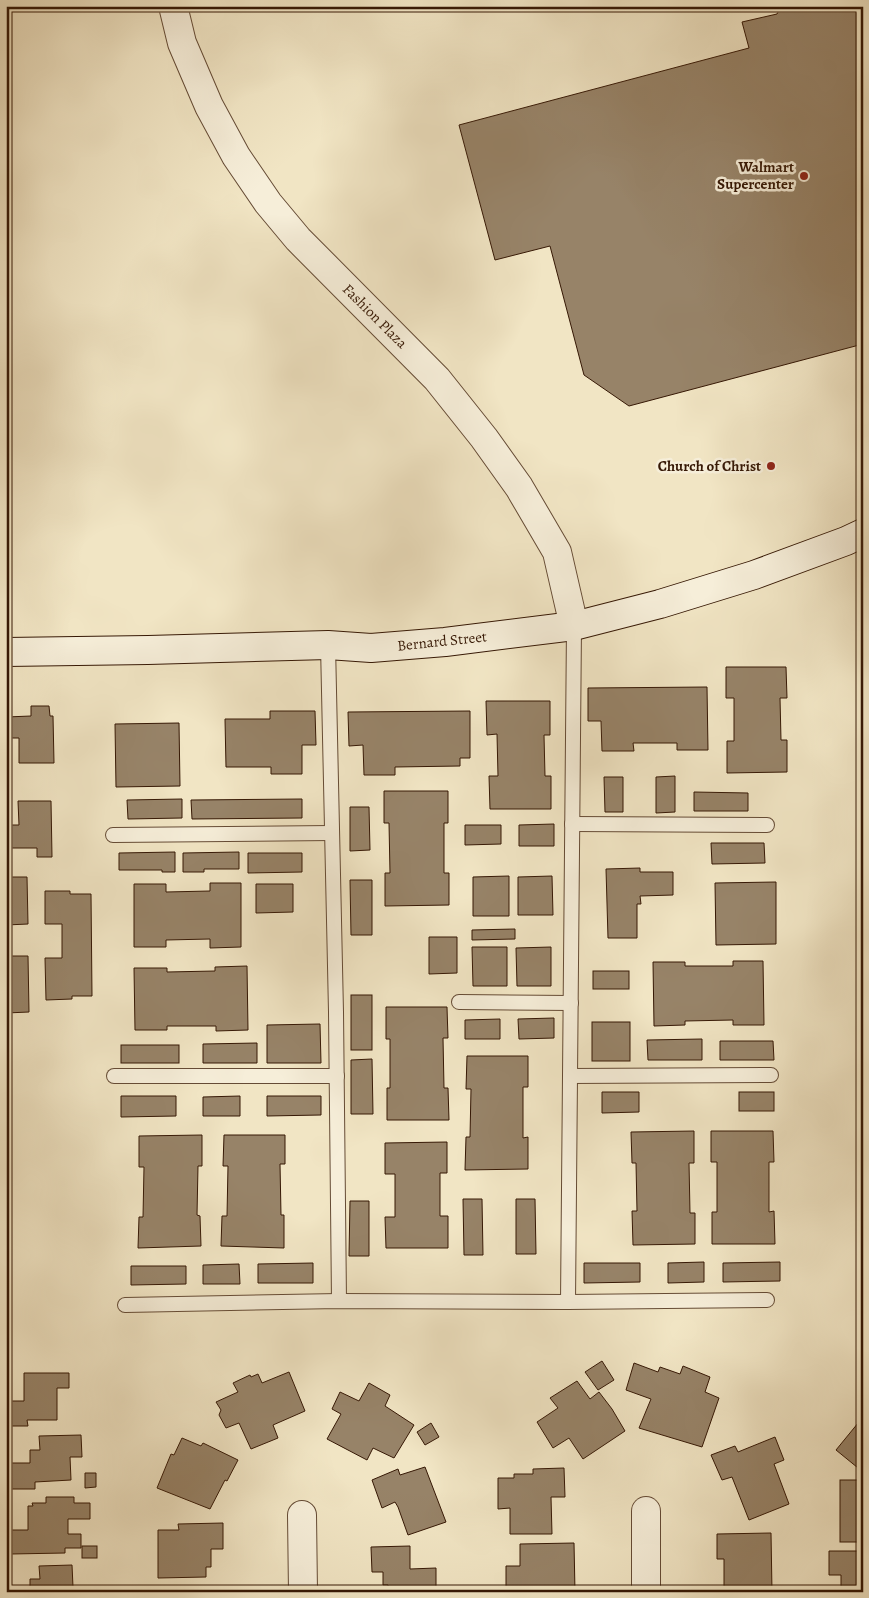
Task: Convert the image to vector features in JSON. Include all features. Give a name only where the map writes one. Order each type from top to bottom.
[{"type":"street","name":"Fashion Plaza","points":[[173,6],[182,43],[209,106],[236,156],[268,203],[298,239],[437,380],[484,438],[519,487],[557,552],[574,626]]},
{"type":"street","name":"Bernard Street","points":[[6,652],[328,645],[371,648],[435,643],[574,626],[660,604],[754,575],[863,534]]},
{"type":"street","points":[[646,1512],[646,1592]]},
{"type":"street","points":[[302,1515],[303,1592]]},
{"type":"lane","points":[[568,1302],[574,626]]},
{"type":"lane","points":[[328,645],[337,1076],[339,1301]]},
{"type":"lane","points":[[572,824],[767,826]]},
{"type":"lane","points":[[113,834],[332,833]]},
{"type":"lane","points":[[459,1002],[571,1003]]},
{"type":"lane","points":[[570,1076],[771,1075]]},
{"type":"lane","points":[[114,1076],[337,1076]]},
{"type":"lane","points":[[125,1305],[339,1301],[568,1302],[767,1300]]},
{"type":"building","points":[[781,6],[863,6],[863,344],[629,406],[584,375],[550,246],[495,260],[459,125],[749,48],[742,22],[777,14]]},
{"type":"building","points":[[726,667],[786,667],[787,698],[780,698],[781,740],[787,740],[787,772],[727,773],[727,741],[734,741],[734,698],[726,698]]},
{"type":"building","points":[[707,687],[708,750],[677,750],[677,743],[633,743],[634,751],[602,751],[601,721],[588,721],[588,688]]},
{"type":"building","points":[[486,701],[550,701],[550,735],[544,735],[545,776],[551,776],[551,809],[490,809],[489,776],[498,776],[497,734],[487,735]]},
{"type":"building","points":[[31,706],[49,706],[50,716],[53,716],[54,763],[19,763],[19,738],[6,738],[6,717],[31,716]]},
{"type":"building","points":[[270,711],[315,711],[316,745],[302,745],[302,774],[271,774],[271,767],[226,767],[225,719],[270,719]]},
{"type":"building","points":[[470,711],[470,758],[460,758],[460,766],[395,767],[395,775],[364,775],[363,745],[349,746],[348,712]]},
{"type":"building","points":[[179,723],[180,786],[116,787],[115,724]]},
{"type":"building","points":[[675,776],[675,812],[656,813],[656,777]]},
{"type":"building","points":[[604,777],[623,777],[623,812],[605,812]]},
{"type":"building","points":[[384,791],[448,791],[448,823],[444,823],[444,873],[449,873],[449,905],[385,906],[385,873],[390,873],[389,823],[384,823]]},
{"type":"building","points":[[694,792],[748,793],[748,811],[694,811]]},
{"type":"building","points":[[182,799],[182,818],[128,819],[127,800]]},
{"type":"building","points":[[302,799],[302,818],[192,819],[191,800]]},
{"type":"building","points":[[18,801],[51,801],[52,857],[37,857],[37,848],[6,848],[6,825],[19,825]]},
{"type":"building","points":[[350,807],[369,807],[370,850],[350,851]]},
{"type":"building","points":[[554,824],[554,846],[519,846],[519,825]]},
{"type":"building","points":[[465,825],[501,825],[501,844],[465,845]]},
{"type":"building","points":[[711,843],[764,843],[765,863],[712,864]]},
{"type":"building","points":[[175,852],[175,872],[162,872],[162,870],[119,870],[119,853]]},
{"type":"building","points":[[239,852],[239,869],[204,869],[204,872],[183,872],[183,853]]},
{"type":"building","points":[[248,853],[302,853],[302,872],[248,873]]},
{"type":"building","points":[[640,868],[640,872],[673,872],[673,895],[640,896],[641,904],[637,904],[637,938],[608,938],[606,869]]},
{"type":"building","points":[[509,876],[509,916],[473,916],[473,877]]},
{"type":"building","points":[[552,876],[553,915],[518,915],[518,877]]},
{"type":"building","points":[[6,877],[27,877],[28,924],[6,925]]},
{"type":"building","points":[[350,880],[372,880],[372,935],[351,935]]},
{"type":"building","points":[[776,882],[776,944],[716,945],[715,883]]},
{"type":"building","points":[[210,883],[241,883],[241,947],[210,948],[210,939],[166,940],[166,947],[134,947],[134,884],[166,884],[166,892],[210,891]]},
{"type":"building","points":[[256,884],[293,884],[293,912],[256,913]]},
{"type":"building","points":[[45,891],[70,891],[70,894],[91,894],[92,996],[72,996],[72,999],[46,1000],[45,958],[62,958],[62,924],[45,924]]},
{"type":"building","points":[[515,929],[515,939],[472,940],[472,930]]},
{"type":"building","points":[[429,937],[457,937],[457,973],[429,974]]},
{"type":"building","points":[[472,947],[507,947],[507,986],[473,986]]},
{"type":"building","points":[[551,947],[551,986],[517,986],[516,948]]},
{"type":"building","points":[[6,956],[28,956],[29,1012],[6,1013]]},
{"type":"building","points":[[733,961],[763,961],[764,1025],[733,1025],[733,1020],[685,1021],[685,1025],[654,1026],[653,962],[685,962],[685,966],[733,966]]},
{"type":"building","points":[[247,966],[248,1030],[216,1031],[216,1026],[167,1026],[167,1030],[135,1030],[134,968],[167,968],[167,972],[215,971],[215,967]]},
{"type":"building","points":[[593,971],[629,971],[629,989],[593,989]]},
{"type":"building","points":[[351,995],[372,995],[372,1050],[351,1050]]},
{"type":"building","points":[[386,1007],[447,1007],[448,1038],[443,1038],[444,1088],[448,1088],[449,1120],[387,1120],[387,1088],[390,1088],[390,1039],[386,1039]]},
{"type":"building","points":[[554,1018],[554,1038],[519,1039],[518,1019]]},
{"type":"building","points":[[500,1019],[500,1039],[465,1039],[465,1020]]},
{"type":"building","points":[[592,1022],[630,1022],[630,1061],[592,1061]]},
{"type":"building","points":[[320,1024],[321,1063],[267,1063],[267,1025]]},
{"type":"building","points":[[702,1039],[702,1060],[648,1060],[647,1040]]},
{"type":"building","points":[[720,1041],[773,1041],[774,1060],[720,1060]]},
{"type":"building","points":[[257,1043],[257,1063],[203,1063],[203,1044]]},
{"type":"building","points":[[121,1045],[179,1045],[179,1063],[121,1063]]},
{"type":"building","points":[[467,1056],[528,1056],[528,1087],[523,1087],[523,1138],[528,1137],[528,1169],[465,1170],[466,1137],[470,1137],[471,1089],[466,1089]]},
{"type":"building","points":[[372,1059],[373,1114],[351,1114],[351,1060]]},
{"type":"building","points":[[602,1092],[639,1092],[639,1112],[602,1113]]},
{"type":"building","points":[[739,1092],[774,1092],[774,1111],[739,1111]]},
{"type":"building","points":[[121,1096],[176,1096],[176,1116],[121,1117]]},
{"type":"building","points":[[240,1096],[240,1116],[203,1116],[203,1097]]},
{"type":"building","points":[[267,1096],[321,1096],[321,1115],[267,1116]]},
{"type":"building","points":[[694,1131],[694,1163],[689,1163],[690,1213],[695,1213],[695,1244],[633,1245],[632,1211],[637,1211],[636,1163],[632,1163],[631,1132]]},
{"type":"building","points":[[711,1131],[773,1131],[774,1162],[769,1162],[769,1212],[774,1211],[775,1244],[712,1244],[712,1212],[717,1212],[717,1162],[711,1162]]},
{"type":"building","points":[[202,1135],[202,1166],[198,1166],[197,1215],[200,1216],[201,1246],[138,1248],[139,1217],[143,1217],[144,1167],[139,1167],[139,1136]]},
{"type":"building","points":[[224,1135],[285,1135],[285,1164],[280,1164],[281,1215],[284,1215],[284,1248],[221,1246],[222,1216],[227,1216],[228,1166],[223,1166]]},
{"type":"building","points":[[447,1142],[447,1173],[440,1173],[440,1216],[448,1216],[448,1248],[386,1248],[385,1217],[395,1217],[395,1174],[385,1174],[385,1143]]},
{"type":"building","points":[[463,1199],[482,1199],[483,1255],[464,1255]]},
{"type":"building","points":[[516,1199],[535,1199],[536,1254],[516,1254]]},
{"type":"building","points":[[350,1201],[369,1201],[369,1256],[349,1256]]},
{"type":"building","points":[[704,1262],[704,1282],[668,1283],[668,1263]]},
{"type":"building","points":[[780,1262],[780,1281],[723,1282],[723,1263]]},
{"type":"building","points":[[313,1263],[313,1283],[258,1283],[258,1264]]},
{"type":"building","points":[[584,1263],[640,1263],[640,1282],[584,1283]]},
{"type":"building","points":[[239,1264],[240,1284],[203,1284],[203,1265]]},
{"type":"building","points":[[131,1266],[186,1266],[186,1284],[131,1285]]},
{"type":"building","points":[[602,1361],[614,1380],[598,1390],[585,1372]]},
{"type":"building","points":[[634,1363],[658,1372],[660,1367],[680,1374],[683,1366],[710,1377],[705,1392],[719,1398],[702,1447],[639,1428],[651,1399],[626,1390]]},
{"type":"building","points":[[289,1372],[305,1411],[273,1425],[278,1438],[251,1449],[239,1423],[226,1428],[219,1415],[221,1410],[216,1402],[238,1392],[233,1383],[250,1375],[251,1377],[258,1374],[262,1383]]},
{"type":"building","points":[[24,1373],[69,1373],[69,1388],[57,1388],[57,1420],[27,1420],[28,1426],[6,1426],[6,1401],[24,1401]]},
{"type":"building","points":[[577,1381],[590,1399],[599,1392],[625,1431],[583,1459],[569,1438],[553,1448],[537,1422],[558,1408],[550,1398]]},
{"type":"building","points":[[369,1383],[390,1395],[385,1406],[414,1425],[394,1458],[373,1448],[367,1460],[327,1439],[341,1414],[332,1409],[340,1392],[359,1401]]},
{"type":"building","points":[[863,1417],[863,1472],[836,1450]]},
{"type":"building","points":[[431,1423],[439,1437],[425,1445],[417,1432]]},
{"type":"building","points":[[81,1435],[82,1457],[70,1457],[71,1480],[35,1482],[35,1489],[10,1489],[9,1463],[30,1463],[30,1450],[40,1450],[39,1436]]},
{"type":"building","points":[[775,1437],[784,1460],[774,1464],[789,1504],[749,1520],[732,1477],[722,1480],[711,1455],[735,1446],[738,1452]]},
{"type":"building","points":[[182,1438],[201,1446],[203,1443],[238,1460],[210,1509],[157,1488],[171,1454],[174,1455]]},
{"type":"building","points":[[425,1467],[446,1522],[408,1535],[395,1502],[382,1508],[372,1480],[398,1469],[400,1475]]},
{"type":"building","points":[[564,1468],[565,1497],[551,1497],[552,1534],[510,1534],[510,1508],[498,1509],[498,1478],[514,1478],[514,1474],[533,1474],[533,1469]]},
{"type":"building","points":[[85,1473],[96,1473],[96,1487],[85,1488]]},
{"type":"building","points":[[840,1480],[863,1480],[863,1542],[840,1542]]},
{"type":"building","points":[[46,1497],[74,1497],[74,1503],[90,1503],[90,1519],[68,1519],[68,1534],[81,1534],[81,1548],[65,1548],[65,1553],[11,1554],[11,1530],[28,1530],[28,1506],[33,1506],[32,1503],[46,1503]]},
{"type":"building","points":[[223,1523],[223,1549],[211,1549],[211,1567],[206,1567],[206,1577],[158,1578],[158,1530],[179,1530],[178,1524]]},
{"type":"building","points":[[771,1533],[772,1592],[724,1592],[724,1559],[717,1559],[717,1534]]},
{"type":"building","points":[[574,1543],[575,1592],[506,1592],[506,1566],[520,1566],[520,1544]]},
{"type":"building","points":[[82,1546],[97,1546],[97,1558],[82,1558]]},
{"type":"building","points":[[410,1546],[410,1569],[436,1568],[436,1592],[388,1592],[388,1585],[383,1585],[383,1572],[372,1572],[371,1547]]},
{"type":"building","points":[[829,1551],[863,1551],[863,1592],[841,1592],[841,1575],[829,1575]]},
{"type":"building","points":[[72,1565],[73,1587],[82,1587],[82,1592],[11,1592],[30,1590],[30,1579],[40,1579],[39,1566]]},
{"type":"building","points":[[243,1590],[243,1592],[188,1592],[188,1591]]},
{"type":"place","name":"Walmart Supercenter","points":[[804,176]]},
{"type":"place","name":"Church of Christ","points":[[771,466]]}]
